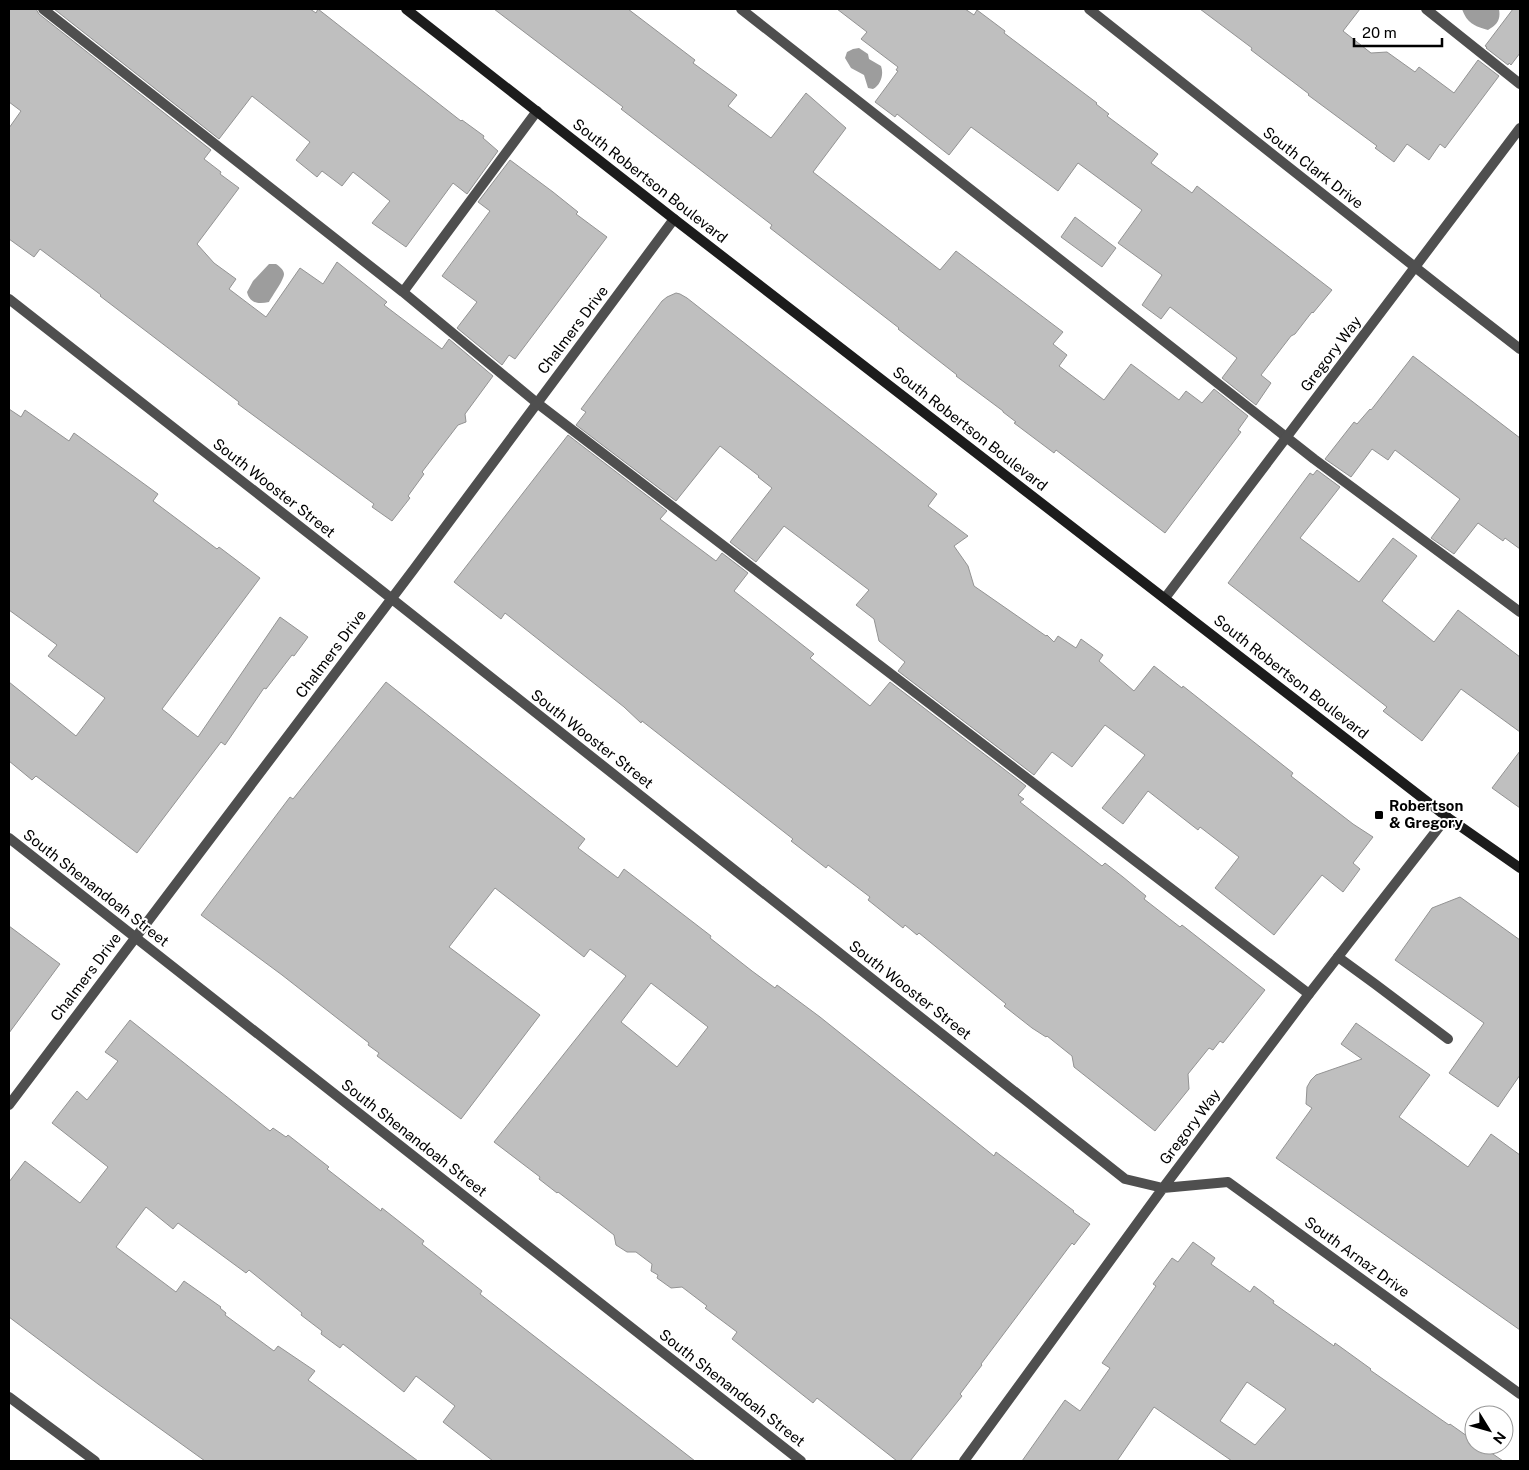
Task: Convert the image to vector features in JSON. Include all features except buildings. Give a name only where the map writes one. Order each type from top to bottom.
[{"type":"main road","name":"South Robertson Boulevard","points":[[406,9],[674,219],[1447,816],[1520,868]]},
{"type":"street","points":[[43,9],[403,292],[537,403],[1309,994]]},
{"type":"street","points":[[741,9],[1287,437],[1520,612]]},
{"type":"street","name":"South Clark Drive","points":[[1088,9],[1520,349]]},
{"type":"street","points":[[1426,9],[1520,84]]},
{"type":"street","points":[[403,292],[537,111]]},
{"type":"street","name":"Gregory Way","points":[[1165,598],[1520,128]]},
{"type":"street","name":"Chalmers Drive","points":[[9,1105],[391,599],[674,219]]},
{"type":"street","name":"South Wooster Street","points":[[9,299],[1124,1179],[1164,1188]]},
{"type":"street","name":"Gregory Way","points":[[964,1461],[1309,994],[1447,816]]},
{"type":"street","name":"South Shenandoah Street","points":[[9,838],[801,1461]]},
{"type":"street","points":[[1338,957],[1448,1039]]},
{"type":"street","name":"South Arnaz Drive","points":[[1164,1188],[1228,1182],[1520,1394]]},
{"type":"street","points":[[9,1397],[95,1461]]},
{"type":"shaded area","points":[[1462,9],[1499,9],[1499,19],[1488,30],[1472,23],[1466,18]]},
{"type":"shaded area","points":[[859,48],[868,54],[869,59],[881,66],[881,79],[873,89],[868,88],[864,75],[851,68],[845,58],[847,52]]},
{"type":"shaded area","points":[[269,264],[276,264],[280,267],[284,273],[283,277],[269,302],[255,302],[250,299],[247,292],[253,281]]},
{"type":"place","name":"Robertson & Gregory","points":[[1379,815]]}]
